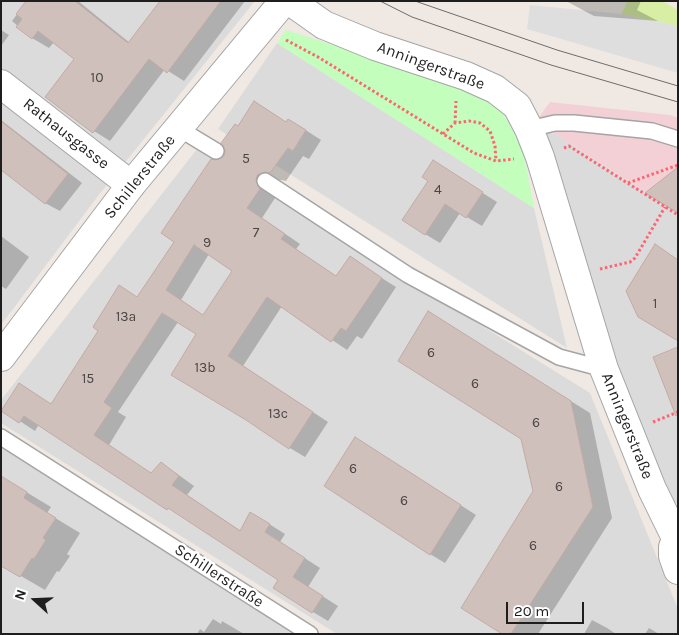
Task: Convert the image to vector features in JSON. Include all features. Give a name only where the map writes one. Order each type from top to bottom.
[{"type":"street","name":"Schillerstraße","points":[[1,357],[131,185],[284,1]]},
{"type":"street","name":"Anningerstraße","points":[[290,1],[324,25],[375,46],[466,76],[494,89],[517,106],[540,156],[604,369],[652,490],[677,537],[673,547],[673,556],[678,570]]},
{"type":"street","name":"Rathausgasse","points":[[1,84],[131,185]]},
{"type":"street","name":"Anningerstraße","points":[[652,490],[678,507]]},
{"type":"lane","points":[[529,129],[555,123],[574,123],[652,131],[678,140]]},
{"type":"lane","points":[[178,128],[216,151]]},
{"type":"lane","points":[[265,181],[408,275],[560,357],[604,369]]},
{"type":"lane","name":"Schillerstraße","points":[[1,437],[310,634]]},
{"type":"path","points":[[262,27],[318,57],[474,153],[496,161],[540,156],[569,146],[678,215]]},
{"type":"path","points":[[443,134],[455,123],[469,121],[480,123],[490,131],[495,146],[496,161]]},
{"type":"path","points":[[627,183],[678,166]]},
{"type":"path","points":[[576,276],[630,262],[635,258],[665,207]]},
{"type":"shaded area","points":[[1,1],[255,1],[98,196],[1,325]]},
{"type":"shaded area","points":[[530,5],[621,14],[678,26],[678,73],[527,29]]},
{"type":"shaded area","points":[[277,43],[534,208],[567,348],[218,129]]},
{"type":"shaded area","points":[[550,102],[670,115],[678,118],[678,213],[555,134],[539,117]]},
{"type":"shaded area","points":[[529,129],[555,134],[678,213],[678,504],[652,489]]},
{"type":"shaded area","points":[[197,149],[590,393],[678,609],[678,634],[337,634],[1,423],[1,400]]},
{"type":"shaded area","points":[[1,446],[301,634],[1,634]]},
{"type":"green space","points":[[628,1],[662,1],[678,10],[678,26],[621,14]]},
{"type":"green space","points":[[286,30],[463,86],[500,107],[523,149],[534,208],[277,43]]},
{"type":"building","points":[[26,1],[75,1],[128,43],[160,1],[221,1],[167,73],[149,59],[93,133],[45,97],[74,59],[38,31],[32,39],[16,27],[22,19],[16,14]]},
{"type":"building","points":[[254,101],[286,122],[288,119],[306,130],[293,151],[288,148],[270,173],[265,172],[257,175],[256,181],[260,189],[247,208],[285,234],[281,239],[336,276],[350,256],[382,278],[346,331],[341,328],[331,342],[267,297],[228,356],[313,412],[289,449],[246,420],[171,375],[196,334],[162,313],[104,402],[112,408],[94,435],[151,473],[161,462],[179,476],[172,485],[240,531],[250,512],[270,524],[265,532],[305,558],[293,577],[323,596],[312,613],[273,588],[278,580],[168,508],[167,510],[24,416],[19,423],[1,411],[19,383],[51,404],[98,331],[93,327],[119,285],[137,297],[174,242],[161,233],[211,159],[216,160],[224,156],[225,151],[221,143],[235,124],[238,126]],"holes":[[[194,245],[232,271],[203,315],[166,290]]]},
{"type":"building","points":[[1,121],[68,174],[45,204],[1,170]]},
{"type":"building","points":[[433,160],[483,192],[466,218],[445,204],[425,235],[402,220],[428,181],[422,177]]},
{"type":"building","points":[[678,167],[678,213],[645,193]]},
{"type":"building","points":[[655,244],[678,260],[678,341],[638,317],[626,291]]},
{"type":"building","points":[[428,311],[571,401],[593,507],[511,634],[502,634],[461,608],[533,491],[521,439],[398,361]]},
{"type":"building","points":[[678,347],[678,415],[676,416],[653,357]]},
{"type":"building","points":[[355,437],[461,505],[430,555],[324,486]]},
{"type":"building","points":[[1,476],[27,492],[24,498],[56,518],[43,538],[46,540],[20,577],[1,566]]},
{"type":"tram line","points":[[380,1],[412,17],[551,65],[678,102]]},
{"type":"tram line","points":[[415,1],[557,50],[678,86]]}]
